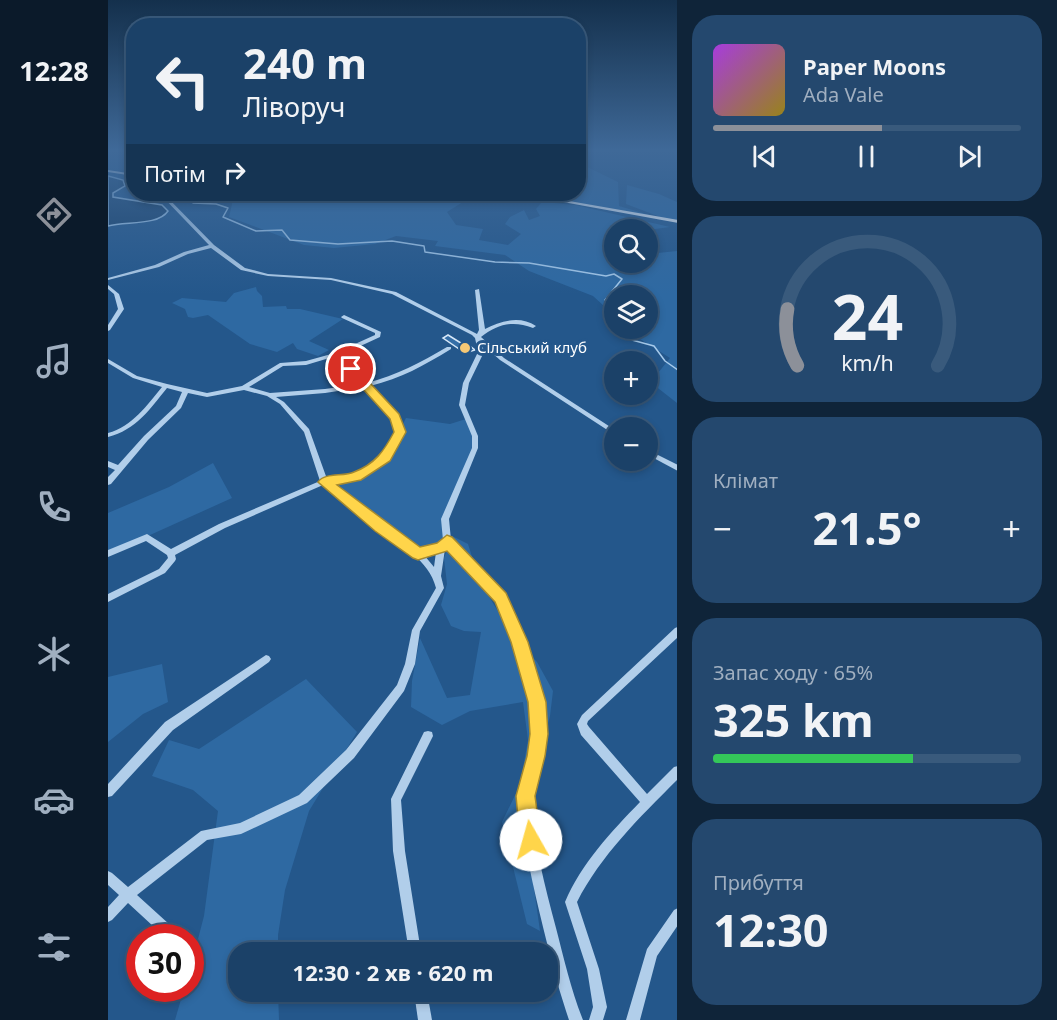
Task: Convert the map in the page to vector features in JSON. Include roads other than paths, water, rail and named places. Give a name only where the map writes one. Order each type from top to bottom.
[{"type":"main road","points":[[558,201],[677,222]]},
{"type":"street","points":[[169,201],[212,246],[231,262],[252,272],[268,276],[331,279],[394,292],[478,337],[502,359],[604,426]]},
{"type":"street","points":[[108,279],[156,266],[186,253],[212,246]]},
{"type":"street","points":[[108,286],[116,294],[121,309],[108,329]]},
{"type":"street","points":[[436,576],[444,544],[445,519],[475,448],[475,436],[462,405],[466,383],[481,352],[478,337],[482,330],[477,290]]},
{"type":"street","points":[[108,361],[135,377],[186,390],[207,394],[244,388],[282,364],[306,363],[338,354],[378,336],[378,332],[344,317]]},
{"type":"street","points":[[478,337],[505,323],[525,321],[533,326]]},
{"type":"street","points":[[268,395],[302,394],[364,385],[411,370],[449,348]]},
{"type":"street","points":[[171,553],[222,526],[324,482],[356,477],[386,458],[400,432],[395,417],[338,354]]},
{"type":"street","points":[[108,435],[119,434],[166,386]]},
{"type":"street","points":[[108,916],[129,895],[205,835],[241,828],[303,799],[350,754],[401,688],[406,677],[416,630],[440,588],[436,576],[418,554],[324,482],[307,431],[282,403],[268,395],[244,388]]},
{"type":"street","points":[[108,482],[146,438],[179,407],[186,390]]},
{"type":"street","points":[[658,458],[677,468]]},
{"type":"street","points":[[108,464],[120,469]]},
{"type":"street","points":[[108,554],[147,537],[171,553],[172,559],[162,571],[108,598]]},
{"type":"street","points":[[418,554],[444,544]]},
{"type":"street","points":[[444,544],[501,598],[531,677],[537,702],[539,734],[526,796],[531,840],[538,886],[576,1020]]},
{"type":"street","points":[[647,802],[585,731],[582,724],[585,718],[616,687],[677,632]]},
{"type":"street","points":[[108,792],[169,726],[266,659]]},
{"type":"street","points":[[413,942],[399,851],[396,799],[428,736]]},
{"type":"street","points":[[596,1020],[600,1007],[592,969],[571,902],[580,881],[647,802],[677,772]]},
{"type":"street","points":[[108,877],[161,924]]},
{"type":"street","points":[[633,1020],[651,953],[677,915]]},
{"type":"street","points":[[422,1002],[425,1020]]},
{"type":"waterway","points":[[193,203],[216,204],[228,208],[223,217],[256,231],[282,230],[290,240],[338,244],[392,241],[424,246],[425,252],[495,262],[529,263],[606,276],[614,274],[622,279],[617,285]]},
{"type":"waterway","points":[[631,339],[654,346],[665,361],[677,369]]},
{"type":"place","name":"Сільський клуб","points":[[465,348]]}]
